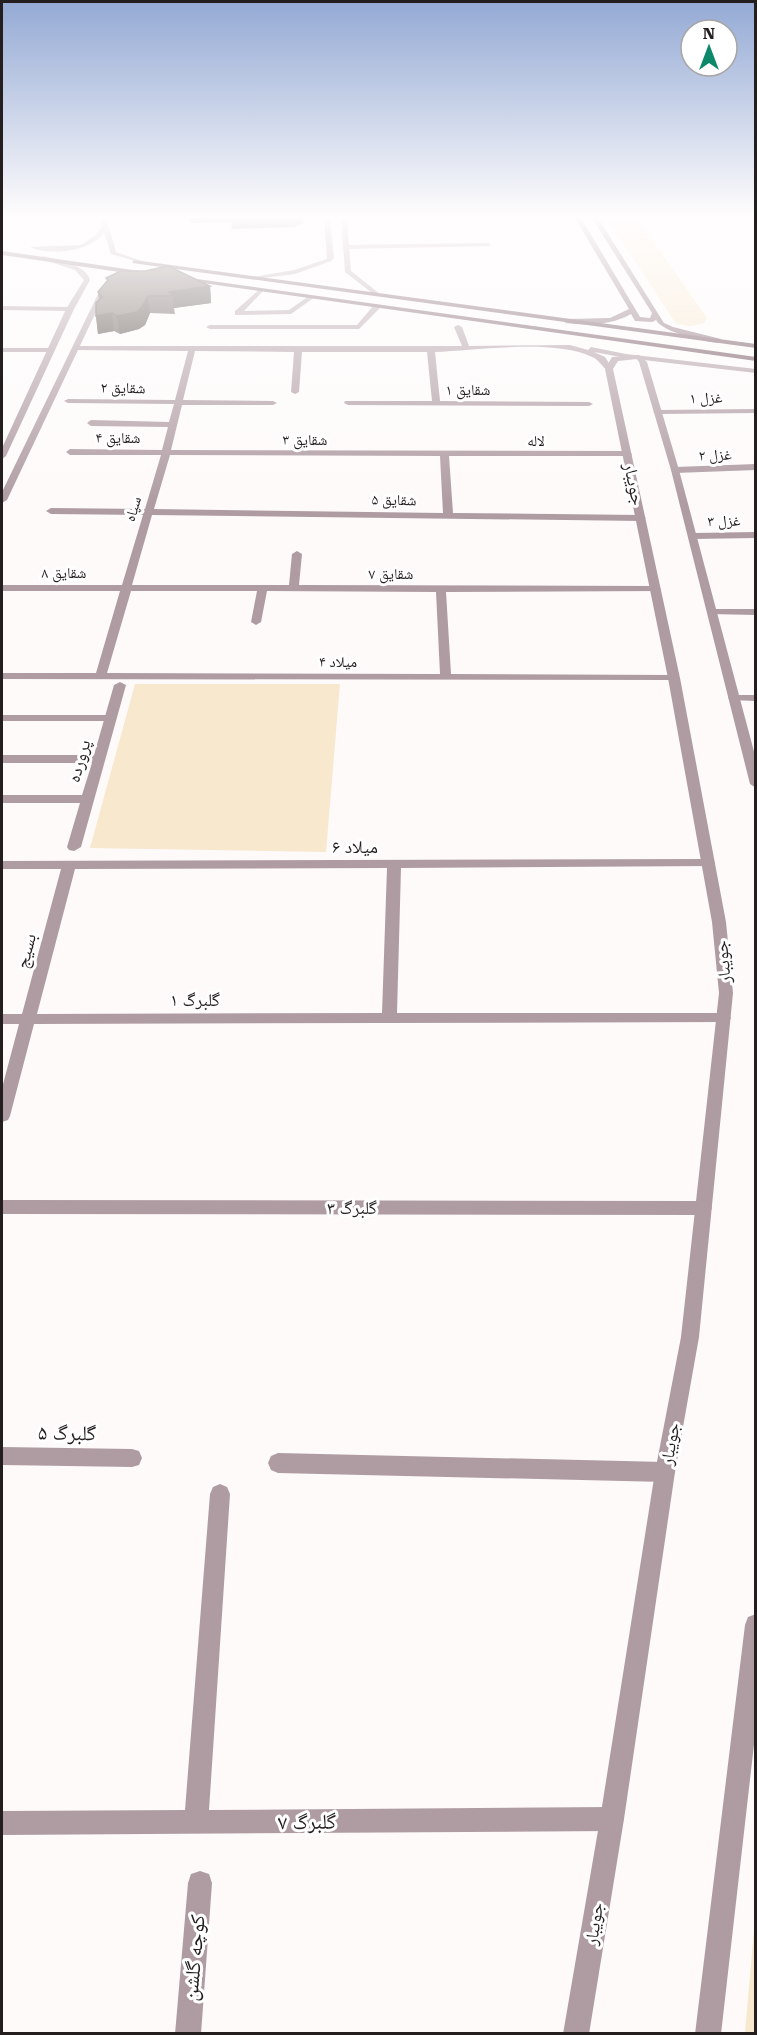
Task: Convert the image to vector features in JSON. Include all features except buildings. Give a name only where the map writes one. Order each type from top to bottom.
[{"type":"main road","points":[[420,313],[756,359]]},
{"type":"main road","points":[[509,313],[756,346]]},
{"type":"main road","points":[[567,321],[615,320],[629,313]]},
{"type":"main road","points":[[636,313],[638,318],[646,320],[652,320],[656,313]]},
{"type":"main road","points":[[656,313],[661,324],[670,329],[721,342]]},
{"type":"street","points":[[2,456],[68,313]]},
{"type":"street","points":[[2,500],[92,313]]},
{"type":"street","points":[[210,327],[359,327],[372,313]]},
{"type":"street","points":[[458,327],[466,348]]},
{"type":"street","points":[[76,348],[431,350],[515,343],[570,347],[756,371]]},
{"type":"street","points":[[570,347],[602,359],[609,369],[615,359],[639,357]]},
{"type":"street","points":[[2,350],[51,350]]},
{"type":"street","name":"سپاه","points":[[101,676],[166,452],[192,350]]},
{"type":"street","points":[[295,392],[298,350]]},
{"type":"street","points":[[431,350],[436,403]]},
{"type":"street","points":[[639,357],[643,362],[675,470],[756,784]]},
{"type":"street","name":"جویبار","points":[[576,2034],[612,1819],[665,1472],[690,1337],[726,993],[719,922],[674,678],[609,369]]},
{"type":"street","name":"شقایق ۲","points":[[68,401],[178,403]]},
{"type":"street","points":[[178,403],[273,403]]},
{"type":"street","name":"شقایق ۱","points":[[348,403],[589,404]]},
{"type":"street","name":"غزل ۱","points":[[657,412],[756,411]]},
{"type":"street","points":[[91,423],[172,425]]},
{"type":"street","name":"شقایق ۴","points":[[70,452],[166,452]]},
{"type":"street","name":"شقایق ۳","points":[[166,452],[444,454]]},
{"type":"street","points":[[444,454],[448,516]]},
{"type":"street","name":"لاله","points":[[444,454],[628,454]]},
{"type":"street","name":"غزل ۲","points":[[675,470],[756,468]]},
{"type":"street","name":"شقایق ۵","points":[[51,512],[641,518]]},
{"type":"street","name":"غزل ۳","points":[[693,536],[756,536]]},
{"type":"street","points":[[294,588],[297,554]]},
{"type":"street","name":"شقایق ۸","points":[[2,588],[126,588]]},
{"type":"street","name":"شقایق ۷","points":[[126,588],[656,589]]},
{"type":"street","points":[[256,622],[263,588]]},
{"type":"street","points":[[441,589],[446,677]]},
{"type":"street","points":[[713,612],[756,612]]},
{"type":"street","name":"میلاد ۴","points":[[2,676],[674,678]]},
{"type":"street","name":"پرورده","points":[[74,847],[120,685]]},
{"type":"street","points":[[734,698],[756,698]]},
{"type":"street","points":[[2,759],[99,759]]},
{"type":"street","points":[[2,799],[87,800]]},
{"type":"street","name":"میلاد ۶","points":[[2,865],[708,863]]},
{"type":"street","points":[[389,1019],[394,864]]},
{"type":"street","name":"بسیج","points":[[3,1107],[69,866]]},
{"type":"street","name":"گلبرگ ۱","points":[[2,1019],[723,1018]]},
{"type":"street","name":"گلبرگ ۳","points":[[2,1207],[703,1208]]},
{"type":"street","name":"گلبرگ ۵","points":[[2,1456],[132,1458]]},
{"type":"street","points":[[278,1463],[665,1472]]},
{"type":"street","points":[[196,1823],[220,1494]]},
{"type":"street","points":[[708,2034],[756,1625]]},
{"type":"street","name":"گلبرگ ۷","points":[[2,1823],[612,1819]]},
{"type":"street","name":"کوچه گلشن","points":[[188,2034],[200,1883]]},
{"type":"lane","points":[[2,718],[110,718]]},
{"type":"shaded area","points":[[669,313],[703,313],[707,318],[704,323],[691,326],[676,324]]},
{"type":"shaded area","points":[[135,684],[340,684],[326,852],[90,848]]},
{"type":"shaded area","points":[[755,1918],[755,2033],[745,2033]]}]
